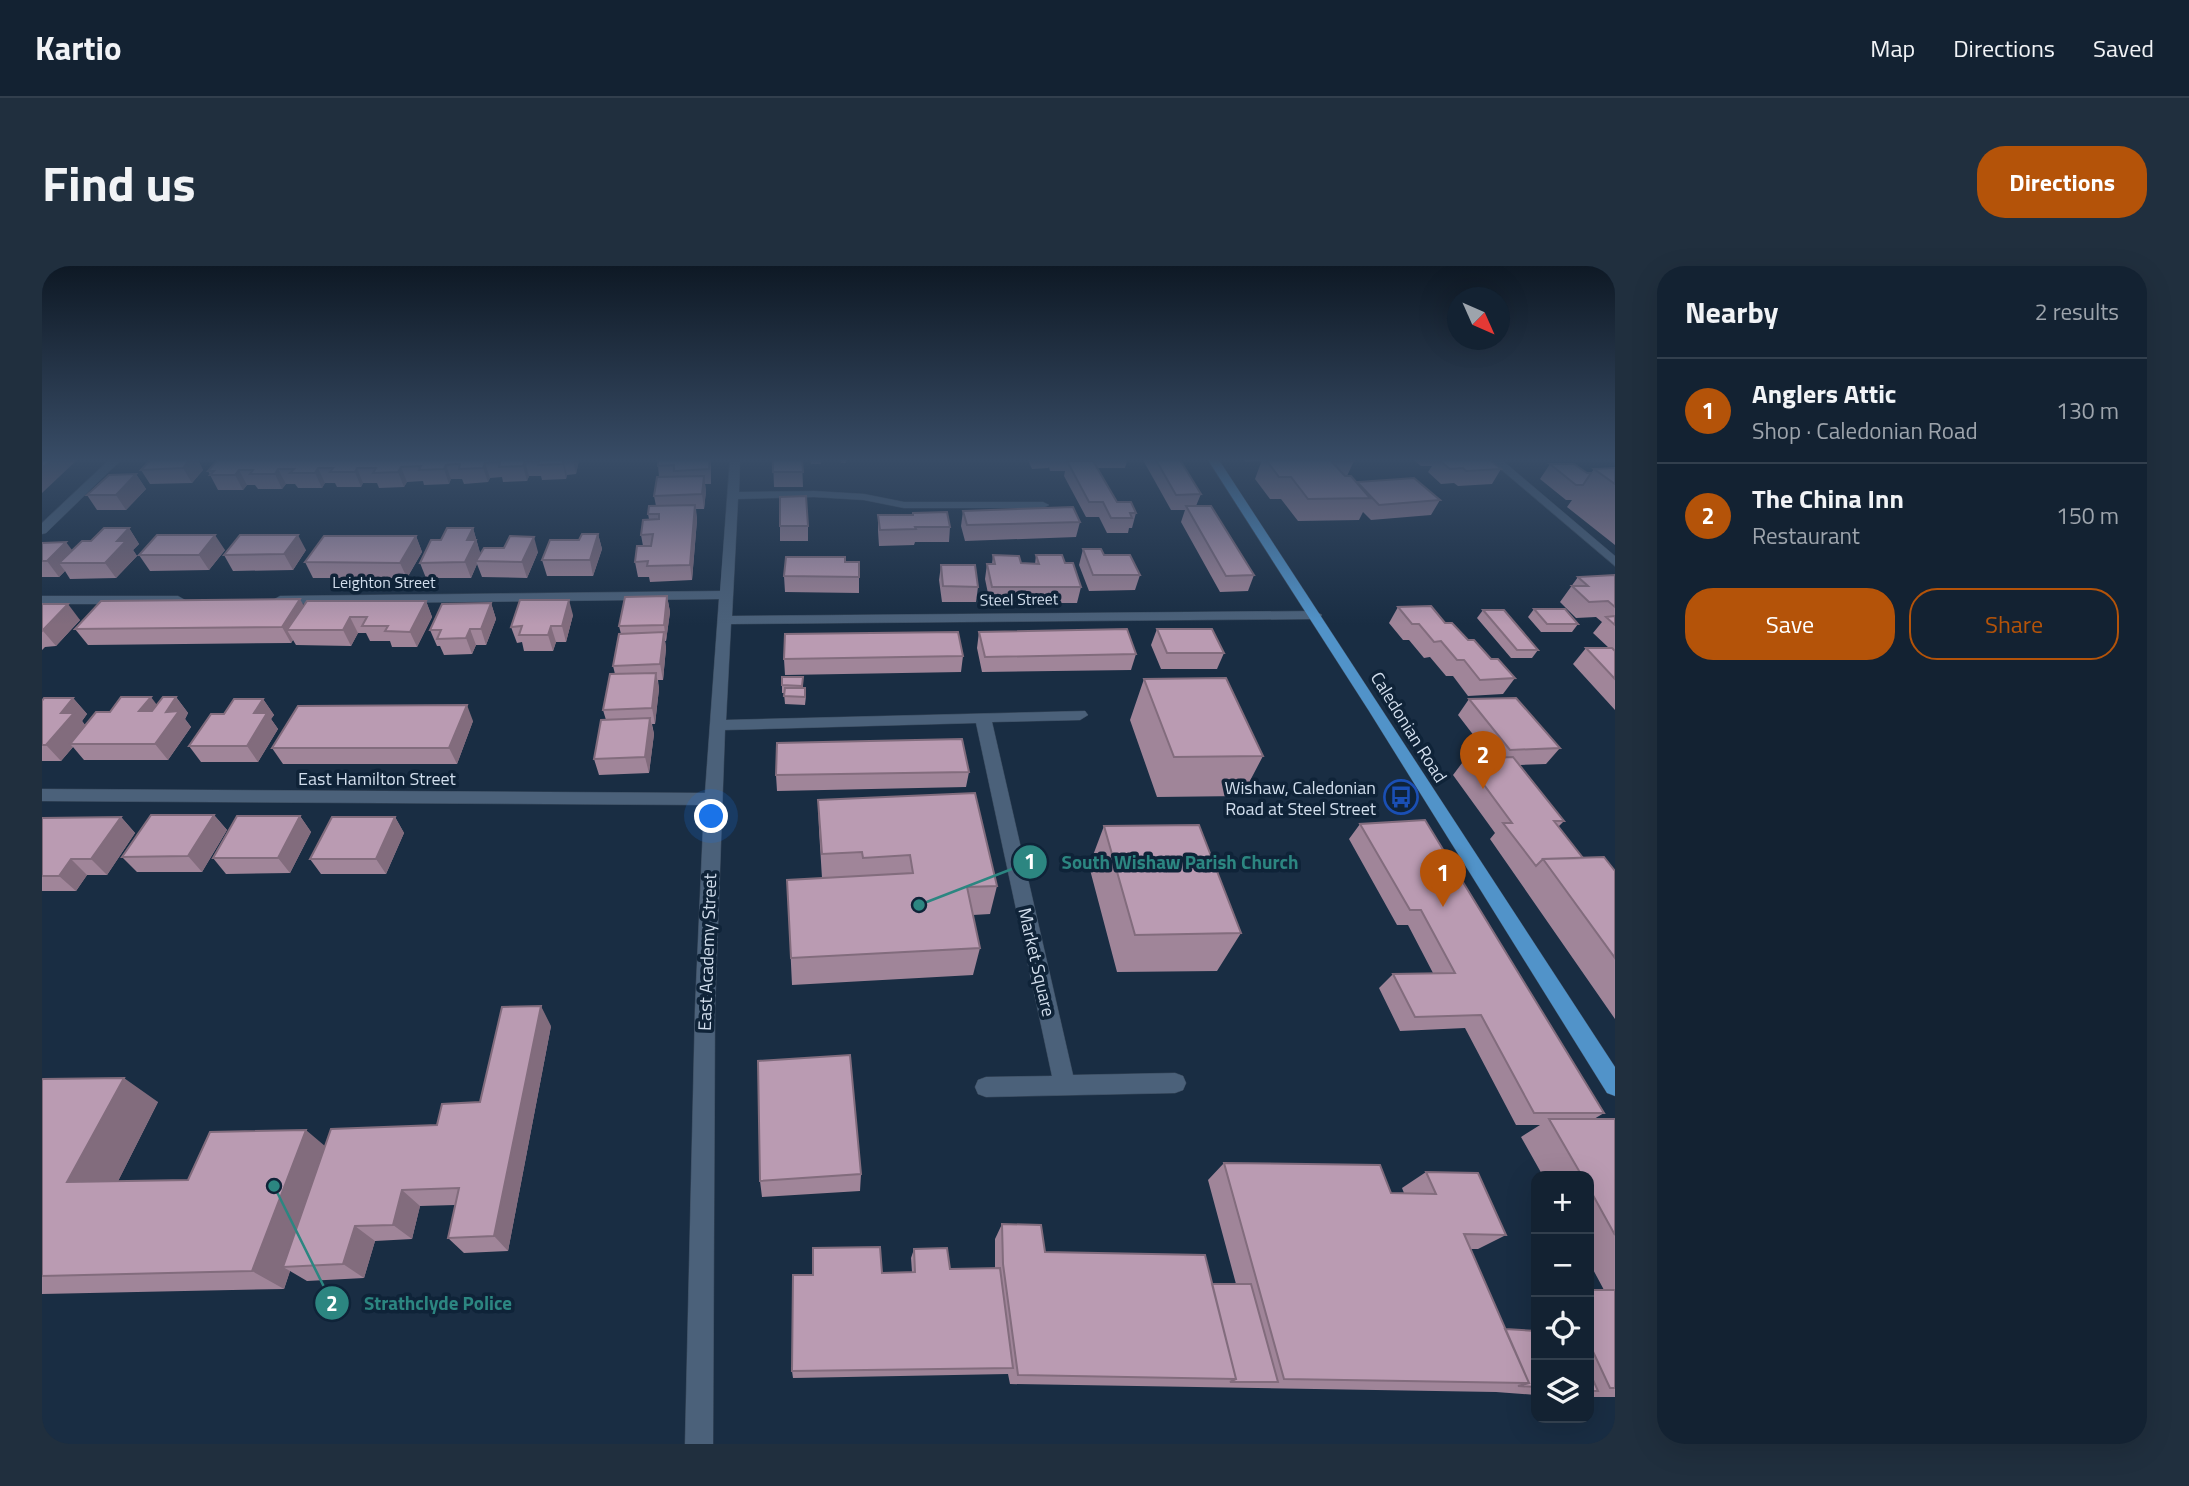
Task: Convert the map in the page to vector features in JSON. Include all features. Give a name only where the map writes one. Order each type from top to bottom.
[{"type":"main road","name":"Caledonian Road","points":[[1249,515],[1615,1086]]},
{"type":"street","points":[[42,530],[58,515]]},
{"type":"street","name":"East Academy Street","points":[[699,1444],[705,1009],[712,799],[732,515]]},
{"type":"street","points":[[1560,515],[1615,562]]},
{"type":"street","name":"Leighton Street","points":[[264,600],[726,595]]},
{"type":"street","points":[[42,600],[196,600]]},
{"type":"street","name":"Steel Street","points":[[724,620],[1315,615]]},
{"type":"street","points":[[718,725],[1080,715]]},
{"type":"street","name":"Market Square","points":[[983,718],[1064,1083]]},
{"type":"street","name":"East Hamilton Street","points":[[42,795],[712,799]]},
{"type":"street","points":[[986,1087],[1064,1083],[1175,1083]]},
{"type":"building","points":[[659,515],[694,515],[690,565],[647,566],[648,561],[635,562],[637,546],[651,546],[653,534],[641,535],[643,520],[659,519]]},
{"type":"building","points":[[780,515],[807,515],[808,526],[780,526]]},
{"type":"building","points":[[878,515],[948,515],[950,527],[880,530]]},
{"type":"building","points":[[964,515],[1077,515],[1080,522],[967,525]]},
{"type":"building","points":[[1109,515],[1131,515],[1132,518],[1111,518]]},
{"type":"building","points":[[1191,515],[1217,515],[1254,575],[1226,576]]},
{"type":"building","points":[[104,528],[129,528],[117,541],[126,541],[105,563],[59,563],[82,541],[91,541]]},
{"type":"building","points":[[447,528],[473,528],[467,540],[476,540],[465,562],[420,563],[431,540],[441,540]]},
{"type":"building","points":[[582,534],[598,534],[590,560],[542,560],[550,540],[579,540]]},
{"type":"building","points":[[157,535],[215,535],[199,555],[139,555]]},
{"type":"building","points":[[240,535],[298,535],[284,554],[224,555]]},
{"type":"building","points":[[324,536],[416,536],[400,563],[305,562]]},
{"type":"building","points":[[510,536],[534,537],[522,562],[476,561],[484,548],[504,548]]},
{"type":"building","points":[[66,542],[47,561],[42,561],[42,543]]},
{"type":"building","points":[[1083,549],[1101,549],[1104,555],[1130,555],[1140,575],[1093,575]]},
{"type":"building","points":[[993,555],[1019,556],[1021,563],[1039,564],[1036,555],[1062,555],[1065,563],[1073,563],[1081,587],[992,587],[987,564],[995,564]]},
{"type":"building","points":[[786,557],[845,557],[845,562],[859,562],[859,577],[784,576]]},
{"type":"building","points":[[941,565],[975,565],[978,587],[943,586]]},
{"type":"building","points":[[1615,575],[1615,607],[1608,601],[1589,602],[1572,586],[1588,586],[1578,577]]},
{"type":"building","points":[[667,596],[664,625],[619,626],[625,597]]},
{"type":"building","points":[[300,599],[282,627],[75,629],[101,601]]},
{"type":"building","points":[[520,600],[569,600],[562,626],[551,626],[548,635],[519,635],[522,626],[511,627]]},
{"type":"building","points":[[307,601],[426,601],[410,632],[385,631],[388,626],[362,626],[367,617],[350,617],[343,630],[287,630]]},
{"type":"building","points":[[491,603],[481,629],[470,629],[466,638],[437,639],[441,630],[430,630],[442,604]]},
{"type":"building","points":[[42,604],[68,604],[42,631]]},
{"type":"building","points":[[1431,606],[1445,623],[1452,623],[1468,640],[1474,640],[1491,659],[1498,659],[1515,678],[1480,680],[1464,660],[1457,660],[1441,641],[1434,642],[1419,624],[1412,624],[1398,607]]},
{"type":"building","points":[[1534,609],[1565,609],[1578,624],[1547,624]]},
{"type":"building","points":[[1483,610],[1504,610],[1538,650],[1517,650]]},
{"type":"building","points":[[1615,616],[1615,625],[1606,617]]},
{"type":"building","points":[[1127,629],[1136,654],[985,657],[979,632]]},
{"type":"building","points":[[1157,629],[1212,629],[1224,653],[1167,653]]},
{"type":"building","points":[[664,632],[660,664],[613,666],[619,634]]},
{"type":"building","points":[[958,632],[963,656],[784,659],[785,634]]},
{"type":"building","points":[[1586,648],[1612,648],[1615,651],[1615,679]]},
{"type":"building","points":[[656,673],[652,708],[603,710],[610,674]]},
{"type":"building","points":[[782,677],[803,677],[802,686],[782,685]]},
{"type":"building","points":[[1226,678],[1263,756],[1174,757],[1144,679]]},
{"type":"building","points":[[785,688],[805,688],[805,697],[784,696]]},
{"type":"building","points":[[121,697],[151,697],[139,711],[152,711],[163,697],[176,697],[166,712],[179,711],[155,744],[70,744],[96,712],[110,712]]},
{"type":"building","points":[[44,698],[73,698],[61,713],[74,713],[46,745],[42,745],[42,701]]},
{"type":"building","points":[[1516,698],[1560,748],[1510,750],[1469,699]]},
{"type":"building","points":[[234,699],[263,699],[254,713],[267,713],[247,746],[189,746],[211,714],[224,714]]},
{"type":"building","points":[[467,705],[449,748],[272,748],[298,706]]},
{"type":"building","points":[[650,718],[645,757],[594,759],[601,720]]},
{"type":"building","points":[[962,739],[969,772],[776,775],[777,743]]},
{"type":"building","points":[[1513,757],[1564,821],[1554,821],[1583,858],[1543,859],[1536,866],[1503,823],[1512,823],[1465,759]]},
{"type":"building","points":[[975,793],[997,886],[967,887],[980,948],[791,958],[787,880],[913,873],[910,855],[863,858],[862,852],[822,854],[818,800]]},
{"type":"building","points":[[151,815],[214,815],[188,856],[122,857]]},
{"type":"building","points":[[237,816],[300,816],[278,858],[213,858]]},
{"type":"building","points":[[121,817],[91,859],[71,859],[59,876],[42,876],[42,818]]},
{"type":"building","points":[[332,817],[395,817],[376,859],[310,859]]},
{"type":"building","points":[[1425,820],[1604,1113],[1534,1113],[1481,1015],[1415,1017],[1393,974],[1455,973],[1421,910],[1410,910],[1360,824]]},
{"type":"building","points":[[1199,825],[1241,933],[1135,935],[1104,826]]},
{"type":"building","points":[[1604,857],[1615,871],[1615,958],[1543,859]]},
{"type":"building","points":[[541,1006],[494,1236],[448,1238],[459,1188],[402,1190],[393,1225],[355,1226],[343,1264],[283,1267],[331,1129],[437,1125],[442,1104],[480,1102],[502,1007]]},
{"type":"building","points":[[850,1055],[861,1174],[760,1181],[758,1061]]},
{"type":"building","points":[[124,1078],[67,1182],[188,1180],[210,1132],[306,1130],[252,1271],[42,1276],[42,1080]]},
{"type":"building","points":[[1549,1119],[1615,1119],[1615,1235],[1594,1197],[1594,1171],[1579,1171]]},
{"type":"building","points":[[1224,1163],[1380,1165],[1391,1193],[1436,1194],[1426,1172],[1478,1173],[1506,1235],[1464,1234],[1529,1383],[1284,1379]]},
{"type":"building","points":[[1002,1224],[1041,1225],[1045,1252],[1205,1255],[1236,1379],[1018,1375],[1003,1264]]},
{"type":"building","points":[[880,1247],[882,1273],[915,1272],[914,1249],[947,1248],[950,1269],[1000,1268],[1013,1368],[792,1371],[793,1275],[813,1275],[813,1248]]},
{"type":"building","points":[[1212,1284],[1251,1284],[1278,1382],[1230,1382],[1236,1379]]},
{"type":"building","points":[[1594,1290],[1615,1290],[1615,1388],[1610,1388],[1594,1354]]},
{"type":"building","points":[[1505,1329],[1531,1331],[1531,1387],[1518,1386],[1529,1383]]},
{"type":"place","name":"The China Inn","points":[[1483,789]]},
{"type":"place","name":"Wishaw, Caledonian Road at Steel Street","points":[[1401,797]]},
{"type":"place","name":"South Wishaw Parish Church","points":[[919,905]]},
{"type":"place","name":"Anglers Attic","points":[[1443,907]]},
{"type":"place","name":"Strathclyde Police","points":[[274,1186]]}]
